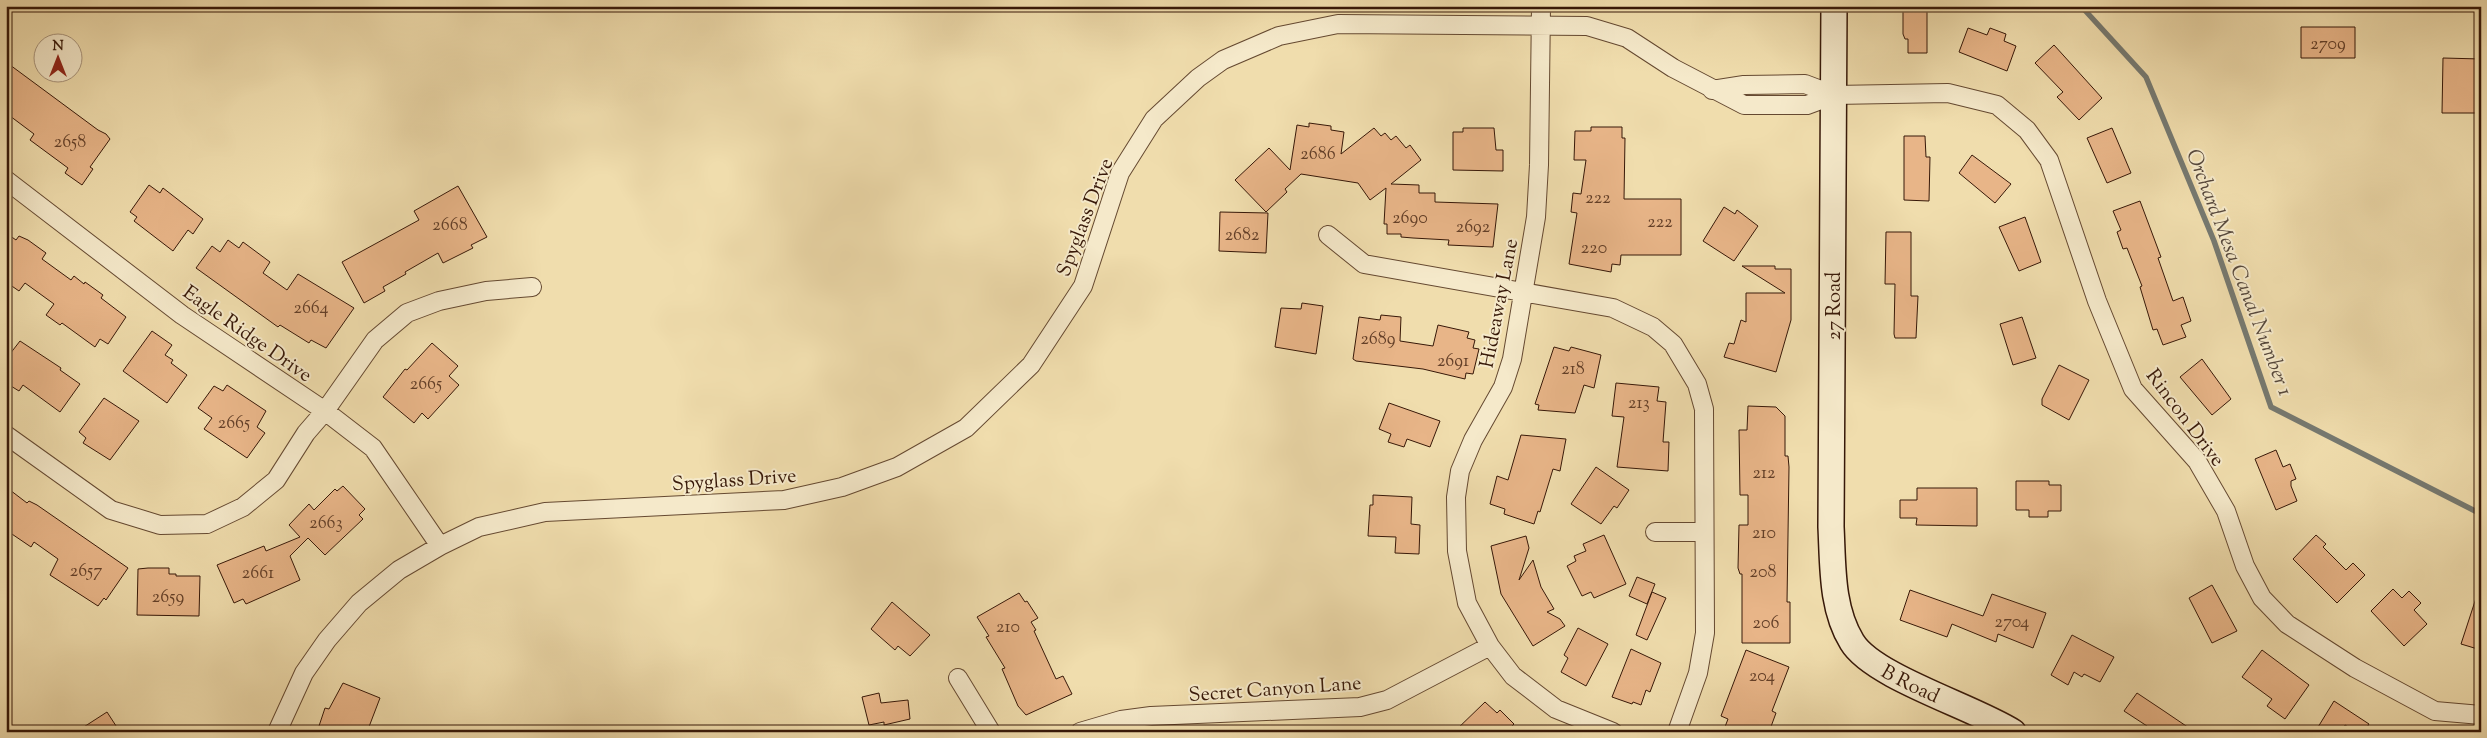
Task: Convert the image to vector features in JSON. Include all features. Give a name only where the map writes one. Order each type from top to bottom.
[{"type":"street","name":"Hideaway Lane","points":[[1541,6],[1539,164],[1536,208],[1512,359],[1503,387],[1473,440],[1463,463],[1456,497],[1457,551],[1460,577],[1467,603],[1490,646],[1513,676],[1556,709],[1613,732]]},
{"type":"street","name":"27 Road","points":[[1834,6],[1831,527],[1833,581],[1837,606]]},
{"type":"street","name":"Spyglass Drive","points":[[277,732],[304,673],[327,640],[359,603],[399,570],[440,546],[480,527],[545,512],[784,500],[842,487],[897,467],[966,428],[1031,365],[1083,286],[1120,174],[1154,119],[1198,78],[1223,60],[1279,36],[1338,24],[1541,24],[1587,26],[1627,38],[1712,90],[1744,105],[1807,105],[1834,96]]},
{"type":"street","name":"Rincon Drive","points":[[1834,96],[1948,93],[1997,105],[2027,130],[2049,160],[2098,301],[2133,389],[2197,461],[2226,511],[2245,566],[2262,598],[2287,624],[2355,668],[2435,712],[2481,715]]},
{"type":"street","name":"Eagle Ridge Drive","points":[[6,180],[182,315],[325,411],[374,448],[440,546]]},
{"type":"street","points":[[1328,235],[1364,264],[1523,290],[1613,308],[1654,327],[1673,344],[1697,384],[1704,409],[1705,634],[1698,673],[1677,732]]},
{"type":"street","points":[[6,435],[111,510],[160,525],[207,524],[243,508],[276,480],[306,434],[325,411],[375,340],[406,313],[439,301],[486,291],[532,287]]},
{"type":"street","points":[[1655,532],[1704,532]]},
{"type":"street","name":"B Road","points":[[1837,606],[1852,643],[1880,669],[1993,720],[2013,732]]},
{"type":"street","name":"Secret Canyon Lane","points":[[1080,732],[1121,720],[1151,716],[1360,706],[1387,700],[1490,646]]},
{"type":"street","points":[[958,678],[986,720],[991,732]]},
{"type":"building","points":[[1903,6],[1927,6],[1927,53],[1908,53],[1908,39],[1905,39],[1903,34]]},
{"type":"building","points":[[2301,27],[2355,27],[2355,58],[2301,58]]},
{"type":"building","points":[[1968,28],[1987,35],[1990,28],[2006,34],[2004,41],[2016,46],[2007,71],[1959,52]]},
{"type":"building","points":[[2054,45],[2102,98],[2079,120],[2057,97],[2063,92],[2035,63]]},
{"type":"building","points":[[2443,58],[2481,59],[2481,113],[2442,113]]},
{"type":"building","points":[[6,62],[106,134],[110,139],[90,167],[93,169],[82,185],[65,173],[68,168],[30,140],[34,134],[6,113]]},
{"type":"building","points":[[1309,123],[1331,126],[1331,130],[1344,132],[1341,154],[1374,128],[1381,136],[1385,133],[1391,140],[1396,136],[1406,148],[1410,145],[1421,160],[1391,184],[1419,185],[1419,193],[1435,193],[1435,202],[1498,204],[1493,247],[1448,245],[1449,240],[1401,237],[1401,234],[1387,234],[1387,224],[1384,224],[1386,188],[1370,200],[1358,183],[1301,174],[1285,189],[1287,192],[1266,212],[1235,180],[1269,148],[1290,170],[1297,125],[1309,127]]},
{"type":"building","points":[[1591,127],[1622,127],[1622,138],[1625,138],[1624,199],[1681,199],[1681,255],[1621,255],[1620,265],[1612,264],[1611,272],[1569,264],[1577,213],[1571,212],[1573,193],[1581,194],[1586,160],[1574,160],[1575,131],[1591,131]]},
{"type":"building","points":[[1463,128],[1494,128],[1496,150],[1503,150],[1503,171],[1453,170],[1453,132],[1463,132]]},
{"type":"building","points":[[2112,128],[2131,173],[2107,183],[2087,138]]},
{"type":"building","points":[[1904,136],[1925,136],[1926,157],[1930,157],[1929,201],[1904,200]]},
{"type":"building","points":[[1972,155],[2011,184],[1995,203],[1959,173]]},
{"type":"building","points":[[149,185],[160,193],[163,188],[203,219],[193,234],[188,230],[173,251],[134,221],[137,217],[130,212]]},
{"type":"building","points":[[458,186],[487,237],[471,245],[473,248],[443,263],[438,253],[405,272],[406,274],[383,287],[385,291],[364,303],[342,262],[419,220],[414,211]]},
{"type":"building","points":[[2140,201],[2161,257],[2158,258],[2173,301],[2183,297],[2191,321],[2181,325],[2186,337],[2163,345],[2157,329],[2153,330],[2140,287],[2142,286],[2127,248],[2123,249],[2117,232],[2121,230],[2113,211]]},
{"type":"building","points":[[1724,207],[1735,214],[1737,210],[1758,226],[1734,261],[1703,241]]},
{"type":"building","points":[[1220,212],[1268,213],[1266,253],[1219,251]]},
{"type":"building","points":[[2025,217],[2041,262],[2019,271],[1999,227]]},
{"type":"building","points":[[1886,232],[1911,232],[1911,296],[1918,296],[1916,338],[1895,338],[1895,284],[1885,284]]},
{"type":"building","points":[[6,233],[16,240],[19,236],[28,240],[46,253],[42,259],[71,280],[74,276],[84,284],[85,282],[103,295],[101,298],[126,317],[108,344],[100,339],[95,347],[62,323],[60,325],[46,315],[54,304],[25,283],[19,291],[6,282]]},
{"type":"building","points":[[228,240],[239,248],[243,242],[270,262],[263,273],[287,290],[298,274],[354,308],[326,348],[311,340],[309,343],[280,325],[278,327],[196,268],[212,246],[220,252]]},
{"type":"building","points":[[1742,266],[1775,266],[1775,269],[1791,269],[1791,320],[1776,372],[1724,357],[1729,343],[1734,344],[1741,320],[1746,322],[1746,293],[1785,293]]},
{"type":"building","points":[[1302,303],[1323,306],[1316,354],[1275,347],[1281,308],[1301,309]]},
{"type":"building","points":[[1381,315],[1401,317],[1400,341],[1433,346],[1438,325],[1469,332],[1467,338],[1475,340],[1473,348],[1479,349],[1473,374],[1466,373],[1465,379],[1423,369],[1356,361],[1353,359],[1359,317],[1380,320]]},
{"type":"building","points":[[2022,317],[2036,358],[2013,365],[2000,324]]},
{"type":"building","points":[[152,331],[172,345],[165,355],[173,360],[171,363],[187,375],[167,403],[123,371]]},
{"type":"building","points":[[20,341],[61,368],[60,370],[80,384],[60,412],[23,385],[19,391],[6,383],[6,359]]},
{"type":"building","points":[[432,343],[458,366],[449,376],[459,385],[428,419],[422,413],[414,423],[383,397],[405,369],[407,370]]},
{"type":"building","points":[[1554,347],[1569,351],[1571,347],[1601,355],[1594,388],[1584,385],[1575,413],[1538,410],[1539,405],[1535,404]]},
{"type":"building","points":[[2202,359],[2231,399],[2212,415],[2180,377]]},
{"type":"building","points":[[2059,365],[2089,380],[2069,420],[2042,405],[2042,399]]},
{"type":"building","points":[[1616,383],[1659,387],[1657,401],[1666,402],[1663,442],[1669,442],[1668,471],[1617,467],[1624,417],[1612,416]]},
{"type":"building","points":[[227,385],[266,411],[257,427],[265,433],[247,458],[204,429],[212,418],[198,408],[214,386],[223,391]]},
{"type":"building","points":[[104,398],[139,421],[110,460],[83,443],[86,438],[79,432]]},
{"type":"building","points":[[1389,403],[1440,421],[1430,447],[1407,439],[1404,447],[1388,442],[1391,434],[1379,429]]},
{"type":"building","points":[[1748,406],[1776,407],[1785,416],[1785,456],[1788,456],[1789,467],[1787,602],[1790,602],[1790,643],[1742,643],[1742,574],[1740,574],[1738,568],[1739,525],[1748,525],[1748,495],[1740,495],[1739,430],[1747,430]]},
{"type":"building","points":[[1521,435],[1566,439],[1560,471],[1553,469],[1540,512],[1538,511],[1534,524],[1504,514],[1505,509],[1490,504],[1497,476],[1508,480]]},
{"type":"building","points":[[2276,450],[2283,467],[2290,464],[2296,479],[2291,481],[2291,486],[2297,501],[2276,510],[2255,459]]},
{"type":"building","points":[[1596,467],[1629,490],[1617,508],[1614,506],[1601,524],[1571,504]]},
{"type":"building","points":[[2016,481],[2049,481],[2049,485],[2061,485],[2061,511],[2048,511],[2048,517],[2029,517],[2029,510],[2016,510]]},
{"type":"building","points":[[343,486],[365,509],[359,515],[363,519],[325,555],[308,538],[290,556],[300,580],[246,604],[243,599],[234,603],[217,565],[264,546],[266,551],[300,537],[289,525],[309,504],[314,510],[335,489],[337,491]]},
{"type":"building","points":[[6,487],[27,503],[29,501],[37,505],[128,568],[106,600],[104,598],[98,606],[50,575],[58,559],[34,542],[31,547],[6,530]]},
{"type":"building","points":[[1917,488],[1977,488],[1977,526],[1916,525],[1917,518],[1900,518],[1900,500],[1917,500]]},
{"type":"building","points":[[1373,495],[1412,497],[1411,524],[1420,525],[1419,554],[1395,553],[1396,537],[1368,536],[1370,505],[1373,505]]},
{"type":"building","points":[[1604,535],[1626,584],[1594,598],[1591,592],[1582,596],[1567,566],[1576,561],[1574,556],[1586,551],[1583,544]]},
{"type":"building","points":[[2316,535],[2326,544],[2323,547],[2346,570],[2353,563],[2365,575],[2337,603],[2293,559]]},
{"type":"building","points":[[1526,536],[1529,548],[1519,580],[1533,560],[1541,587],[1554,609],[1547,612],[1560,619],[1565,626],[1533,646],[1501,594],[1491,546]]},
{"type":"building","points":[[169,568],[169,574],[176,574],[176,576],[200,576],[199,616],[137,615],[138,569]]},
{"type":"building","points":[[1637,577],[1655,584],[1647,604],[1629,596]]},
{"type":"building","points":[[2212,585],[2237,631],[2212,643],[2189,598]]},
{"type":"building","points":[[2393,589],[2402,598],[2409,591],[2421,603],[2414,610],[2427,624],[2404,646],[2371,611]]},
{"type":"building","points":[[1910,590],[1983,616],[1992,594],[2046,613],[2033,648],[1998,634],[1996,642],[1952,624],[1947,637],[1900,620]]},
{"type":"building","points":[[1652,592],[1666,598],[1647,640],[1636,635]]},
{"type":"building","points":[[2478,592],[2481,593],[2481,650],[2461,644]]},
{"type":"building","points":[[1019,593],[1025,602],[1027,601],[1038,618],[1031,622],[1056,679],[1063,676],[1072,694],[1026,715],[1018,706],[1002,669],[1005,668],[986,637],[989,636],[977,617]]},
{"type":"building","points":[[892,602],[930,635],[910,656],[898,646],[895,650],[871,629]]},
{"type":"building","points":[[1578,628],[1608,644],[1586,686],[1561,672],[1568,658],[1564,655]]},
{"type":"building","points":[[2072,635],[2114,657],[2100,682],[2084,674],[2082,677],[2074,672],[2068,685],[2051,675]]},
{"type":"building","points":[[1631,649],[1661,663],[1650,692],[1646,690],[1641,705],[1612,697]]},
{"type":"building","points":[[1746,650],[1789,667],[1772,711],[1776,713],[1769,732],[1723,732],[1728,719],[1721,716]]},
{"type":"building","points":[[2262,650],[2309,685],[2285,719],[2267,706],[2272,699],[2242,677]]},
{"type":"building","points":[[343,683],[380,698],[367,732],[317,732],[325,708],[329,709]]},
{"type":"building","points":[[879,693],[881,703],[908,700],[910,719],[884,725],[884,722],[869,725],[862,697]]},
{"type":"building","points":[[2137,693],[2195,732],[2143,732],[2147,726],[2124,711]]},
{"type":"building","points":[[2334,701],[2369,724],[2364,732],[2356,732],[2345,725],[2341,732],[2315,732]]},
{"type":"building","points":[[1485,702],[1497,713],[1500,710],[1514,724],[1506,732],[1454,732]]},
{"type":"building","points":[[107,712],[120,732],[76,732]]},
{"type":"waterway","name":"Orchard Mesa Canal Number 1","points":[[2081,6],[2146,77],[2214,241],[2271,407],[2481,514]]}]
